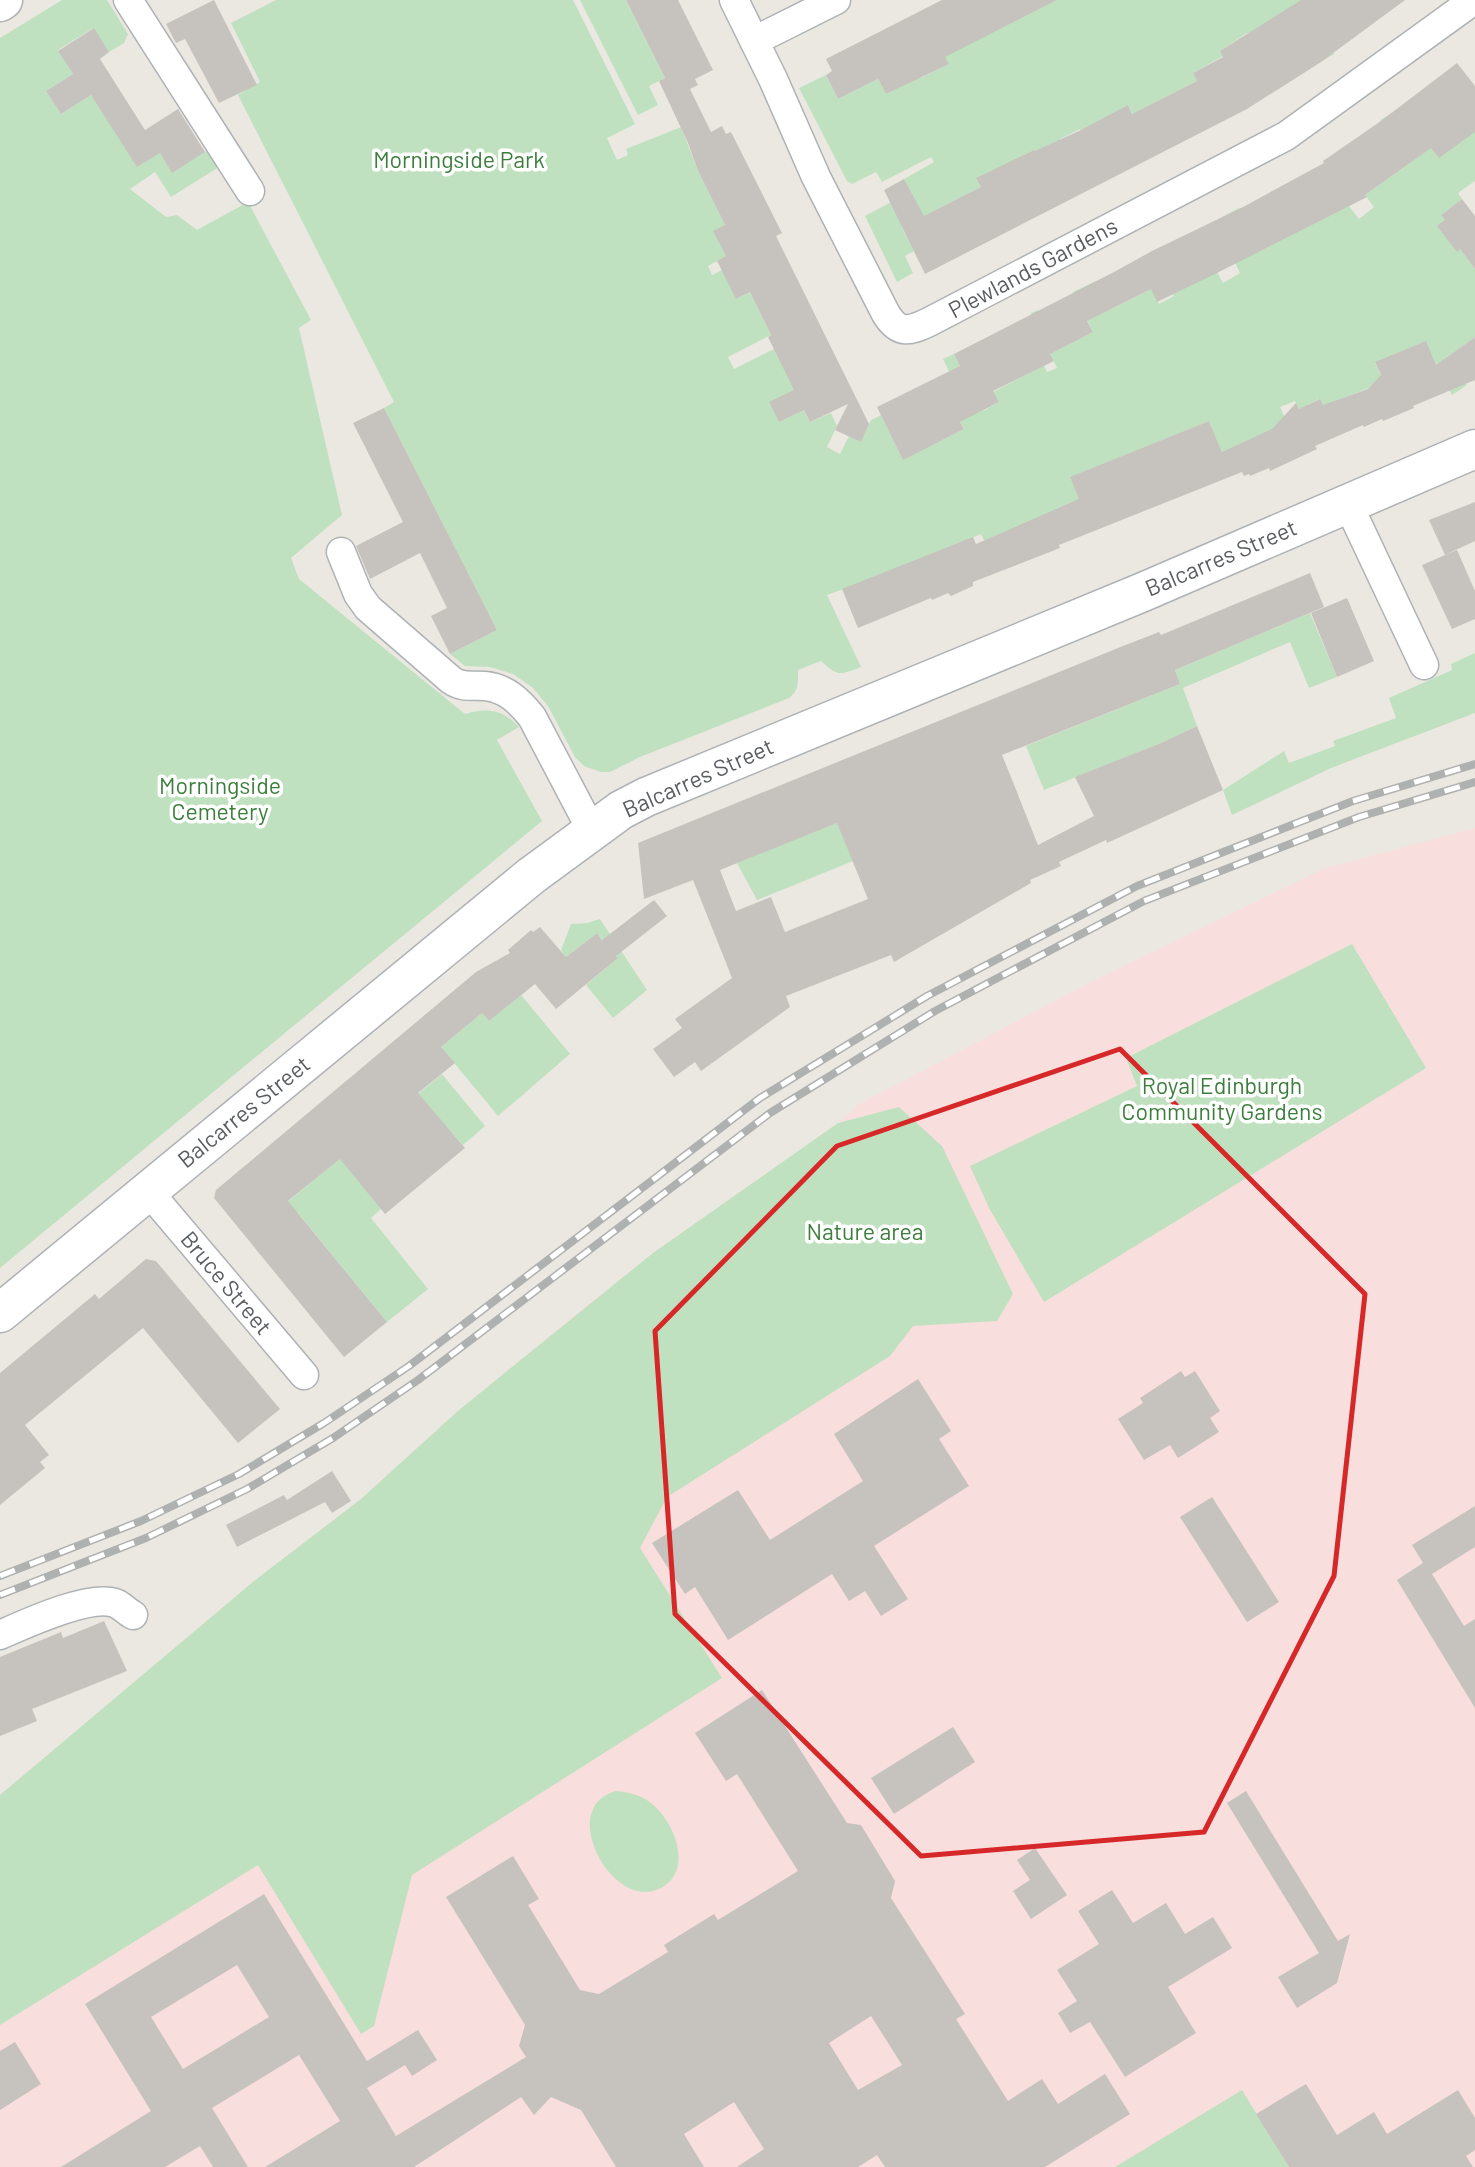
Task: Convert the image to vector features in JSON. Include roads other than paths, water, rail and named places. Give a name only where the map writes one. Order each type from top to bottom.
[{"type":"street","points":[[128,0],[250,191]]},
{"type":"street","name":"Plewlands Gardens","points":[[734,0],[816,177],[881,306],[890,322],[907,330],[929,322],[1286,136],[1474,0]]},
{"type":"street","points":[[754,41],[836,0]]},
{"type":"street","name":"Balcarres Street","points":[[0,1312],[531,876],[621,810],[646,797],[1143,592],[1474,449]]},
{"type":"street","points":[[1348,504],[1424,665]]},
{"type":"street","points":[[341,552],[351,580],[368,608],[452,680],[462,685],[487,686],[505,691],[520,702],[532,717],[592,831]]},
{"type":"street","name":"Bruce Street","points":[[148,1191],[304,1375]]},
{"type":"street","points":[[0,1635],[94,1601],[115,1603],[133,1615]]},
{"type":"railway","points":[[0,1576],[141,1521],[239,1474],[324,1423],[409,1366],[760,1098],[927,996],[1137,886],[1353,801],[1475,764]]},
{"type":"railway","points":[[0,1595],[146,1538],[247,1489],[333,1438],[418,1380],[770,1113],[935,1011],[1144,901],[1359,817],[1475,782]]},
{"type":"park label","name":"Morningside Park","points":[[459,160]]},
{"type":"park label","name":"Morningside Cemetery","points":[[220,799]]},
{"type":"park label","name":"Royal Edinburgh Community Gardens","points":[[1222,1099]]},
{"type":"park label","name":"Nature area","points":[[865,1232]]}]
